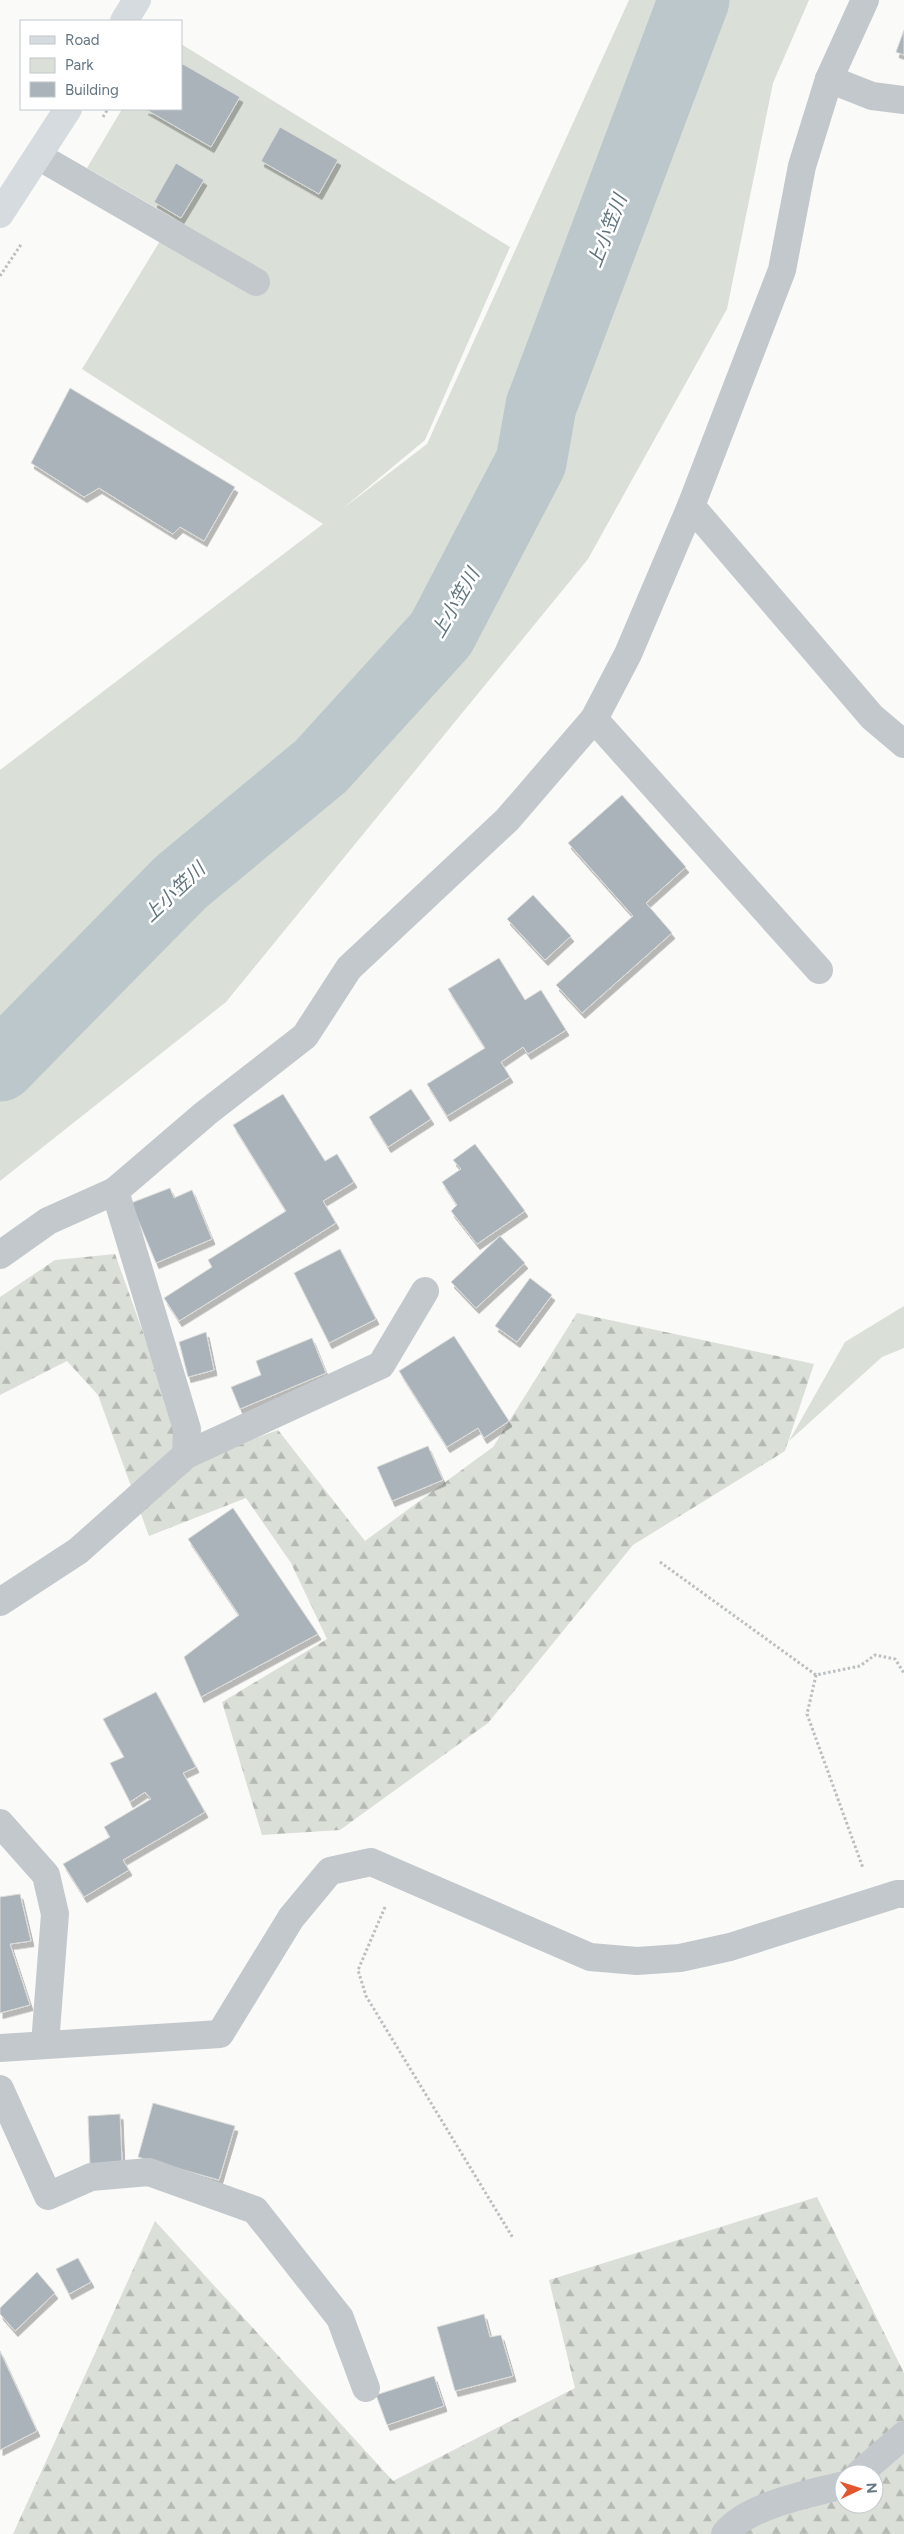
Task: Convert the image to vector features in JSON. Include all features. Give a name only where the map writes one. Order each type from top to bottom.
[{"type":"main road","points":[[125,20],[137,0]]},
{"type":"main road","points":[[0,214],[67,110]]},
{"type":"street","points":[[0,1255],[48,1221],[115,1191],[206,1113],[305,1036],[349,968],[507,820],[594,719],[628,654],[691,506],[782,270],[802,166],[829,79],[865,0]]},
{"type":"street","points":[[829,79],[872,96],[904,100]]},
{"type":"street","points":[[38,156],[256,282]]},
{"type":"street","points":[[691,506],[872,717],[904,764]]},
{"type":"street","points":[[872,717],[904,744]]},
{"type":"street","points":[[594,719],[819,970]]},
{"type":"street","points":[[115,1191],[187,1430],[186,1455]]},
{"type":"street","points":[[0,1602],[78,1551],[186,1455],[381,1365],[425,1291]]},
{"type":"street","points":[[0,1823],[46,1875],[55,1914],[45,2044]]},
{"type":"street","points":[[0,2048],[220,2034],[290,1918],[330,1871],[371,1862],[590,1957],[637,1961],[680,1958],[730,1947],[875,1901],[904,1894]]},
{"type":"street","points":[[0,2089],[48,2196],[90,2177],[149,2172],[255,2210],[340,2318],[366,2388]]},
{"type":"street","points":[[871,2464],[904,2435]]},
{"type":"street","points":[[725,2534],[732,2524],[783,2500],[834,2487]]},
{"type":"path","points":[[660,1562],[816,1675],[860,1666],[875,1655],[895,1659],[904,1673]]},
{"type":"path","points":[[816,1675],[808,1714],[875,1901]]},
{"type":"path","points":[[400,1874],[358,1970],[366,1996],[513,2238]]},
{"type":"green space","points":[[629,0],[809,0],[773,83],[727,309],[588,559],[226,1002],[0,1181],[0,770],[323,524],[82,369],[174,218],[87,168],[121,110],[182,110],[182,45],[510,247],[425,440],[341,510],[427,444]]},
{"type":"green space","points":[[115,1254],[181,1439],[210,1455],[278,1430],[365,1541],[493,1447],[577,1313],[814,1364],[785,1451],[633,1545],[488,1723],[340,1830],[262,1835],[222,1702],[327,1639],[291,1563],[246,1498],[149,1536],[98,1395],[67,1361],[0,1395],[0,1297],[55,1260]]},
{"type":"green space","points":[[904,1306],[904,1348],[882,1357],[789,1441],[845,1342]]},
{"type":"green space","points":[[817,2197],[904,2373],[904,2534],[13,2534],[155,2221],[393,2481],[575,2388],[549,2280]]},
{"type":"building","points":[[904,30],[904,55],[896,52]]},
{"type":"building","points":[[182,64],[240,97],[211,147],[147,110],[182,110]]},
{"type":"building","points":[[280,127],[338,160],[319,194],[261,161]]},
{"type":"building","points":[[176,163],[204,180],[181,218],[154,202]]},
{"type":"building","points":[[70,388],[235,487],[204,541],[180,527],[173,534],[99,488],[84,497],[31,463]]},
{"type":"building","points":[[622,795],[686,867],[646,903],[672,933],[582,1013],[556,985],[633,916],[568,843]]},
{"type":"building","points":[[533,895],[571,936],[545,960],[507,919]]},
{"type":"building","points":[[499,958],[525,1000],[541,990],[566,1030],[528,1054],[523,1047],[501,1062],[510,1077],[447,1116],[427,1084],[485,1048],[448,989]]},
{"type":"building","points":[[411,1089],[431,1119],[388,1147],[369,1117]]},
{"type":"building","points":[[283,1094],[325,1161],[337,1154],[354,1182],[323,1201],[336,1223],[179,1321],[164,1298],[212,1267],[208,1260],[286,1211],[233,1125]]},
{"type":"building","points":[[475,1144],[525,1211],[477,1244],[451,1211],[457,1205],[442,1182],[461,1169],[453,1160]]},
{"type":"building","points":[[170,1188],[174,1198],[192,1190],[212,1239],[156,1263],[131,1203]]},
{"type":"building","points":[[500,1236],[525,1263],[476,1308],[451,1282]]},
{"type":"building","points":[[340,1249],[376,1319],[329,1343],[294,1273]]},
{"type":"building","points":[[530,1278],[552,1295],[517,1342],[495,1326]]},
{"type":"building","points":[[206,1332],[214,1370],[188,1377],[179,1342]]},
{"type":"building","points":[[454,1336],[509,1421],[484,1438],[478,1428],[447,1447],[399,1371]]},
{"type":"building","points":[[312,1338],[326,1373],[240,1409],[231,1387],[261,1375],[256,1361]]},
{"type":"building","points":[[428,1446],[443,1480],[392,1501],[377,1467]]},
{"type":"building","points":[[233,1508],[318,1634],[201,1697],[184,1657],[239,1615],[188,1539]]},
{"type":"building","points":[[156,1692],[196,1767],[183,1773],[205,1812],[123,1860],[129,1870],[84,1897],[63,1864],[110,1837],[104,1827],[151,1799],[145,1792],[130,1802],[110,1763],[124,1757],[103,1719]]},
{"type":"building","points":[[20,1894],[31,1941],[10,1944],[30,2005],[0,2013],[0,1897]]},
{"type":"building","points":[[153,2103],[235,2126],[219,2180],[138,2157]]},
{"type":"building","points":[[120,2114],[122,2163],[90,2165],[88,2116]]},
{"type":"building","points":[[78,2258],[91,2282],[69,2294],[56,2269]]},
{"type":"building","points":[[37,2272],[55,2293],[15,2331],[0,2314],[0,2308]]},
{"type":"building","points":[[484,2314],[490,2337],[501,2335],[513,2376],[455,2391],[437,2327]]},
{"type":"building","points":[[0,2351],[37,2431],[0,2450]]},
{"type":"building","points":[[434,2376],[444,2406],[387,2425],[376,2395]]},
{"type":"waterway","name":"上小笠川","points":[[0,1066],[181,882],[321,766],[441,634],[531,462],[541,406],[694,0]]}]
